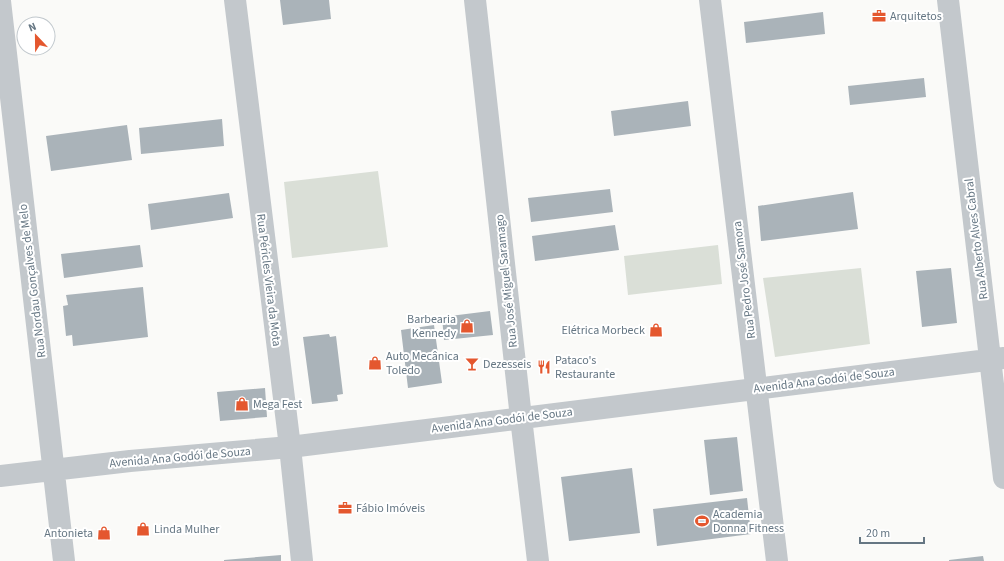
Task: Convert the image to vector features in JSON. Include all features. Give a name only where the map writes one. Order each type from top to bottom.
[{"type":"street","name":"Rua Péricles Vieira da Mota","points":[[235,0],[290,447],[302,561]]},
{"type":"street","name":"Rua José Miguel Saramago","points":[[475,0],[538,561]]},
{"type":"street","name":"Rua Pedro José Samora","points":[[710,0],[777,561]]},
{"type":"street","name":"Rua Alberto Alves Cabral","points":[[948,0],[997,359],[1004,478]]},
{"type":"street","name":"Rua Nordau Gonçalves de Melo","points":[[0,2],[64,561]]},
{"type":"street","name":"Avenida Ana Godói de Souza","points":[[0,476],[130,461],[290,447],[997,359]]},
{"type":"shaded area","points":[[378,171],[388,247],[292,258],[284,182]]},
{"type":"shaded area","points":[[718,245],[722,284],[628,295],[624,256]]},
{"type":"shaded area","points":[[861,268],[870,344],[775,357],[763,278]]},
{"type":"building","points":[[280,0],[329,0],[331,19],[283,25]]},
{"type":"building","points":[[823,12],[825,34],[746,43],[744,22]]},
{"type":"building","points":[[924,78],[926,97],[850,105],[848,86]]},
{"type":"building","points":[[688,101],[691,126],[614,136],[611,111]]},
{"type":"building","points":[[222,119],[224,146],[141,154],[139,128]]},
{"type":"building","points":[[127,125],[132,160],[51,171],[46,136]]},
{"type":"building","points":[[610,189],[613,212],[531,222],[528,198]]},
{"type":"building","points":[[853,192],[858,229],[761,241],[758,206]]},
{"type":"building","points":[[229,193],[233,218],[151,230],[148,204]]},
{"type":"building","points":[[615,225],[619,250],[535,261],[532,236]]},
{"type":"building","points":[[140,245],[143,267],[64,278],[61,254]]},
{"type":"building","points":[[951,268],[957,323],[922,327],[916,271]]},
{"type":"building","points":[[143,287],[148,337],[73,346],[72,335],[66,336],[63,306],[68,305],[66,295]]},
{"type":"building","name":"Barbearia Kennedy","points":[[490,311],[493,335],[444,340],[442,317]]},
{"type":"building","points":[[434,325],[442,383],[408,388],[401,330]]},
{"type":"building","points":[[329,334],[330,337],[336,336],[343,394],[337,395],[338,401],[312,404],[303,337]]},
{"type":"building","name":"Mega Fest","points":[[265,388],[267,417],[220,421],[217,392]]},
{"type":"building","points":[[737,437],[743,491],[710,495],[704,440]]},
{"type":"building","points":[[632,468],[640,533],[569,541],[561,477]]},
{"type":"building","name":"Academia Donna Fitness","points":[[747,498],[751,534],[657,546],[653,509]]},
{"type":"building","points":[[281,555],[281,561],[224,561],[224,560]]},
{"type":"building","points":[[983,556],[984,561],[949,561],[949,560]]},
{"type":"place","name":"Arquitetos","points":[[879,16]]},
{"type":"place","name":"Barbearia Kennedy","points":[[467,326]]},
{"type":"place","name":"Elétrica Morbeck","points":[[656,330]]},
{"type":"place","name":"Auto Mecânica Toledo","points":[[375,363]]},
{"type":"place","name":"Dezesseis","points":[[472,364]]},
{"type":"place","name":"Pataco's Restaurante","points":[[544,367]]},
{"type":"place","name":"Mega Fest","points":[[242,404]]},
{"type":"place","name":"Fábio Imóveis","points":[[345,508]]},
{"type":"place","name":"Academia Donna Fitness","points":[[702,521]]},
{"type":"place","name":"Linda Mulher","points":[[143,529]]},
{"type":"place","name":"Antonieta","points":[[104,533]]}]
